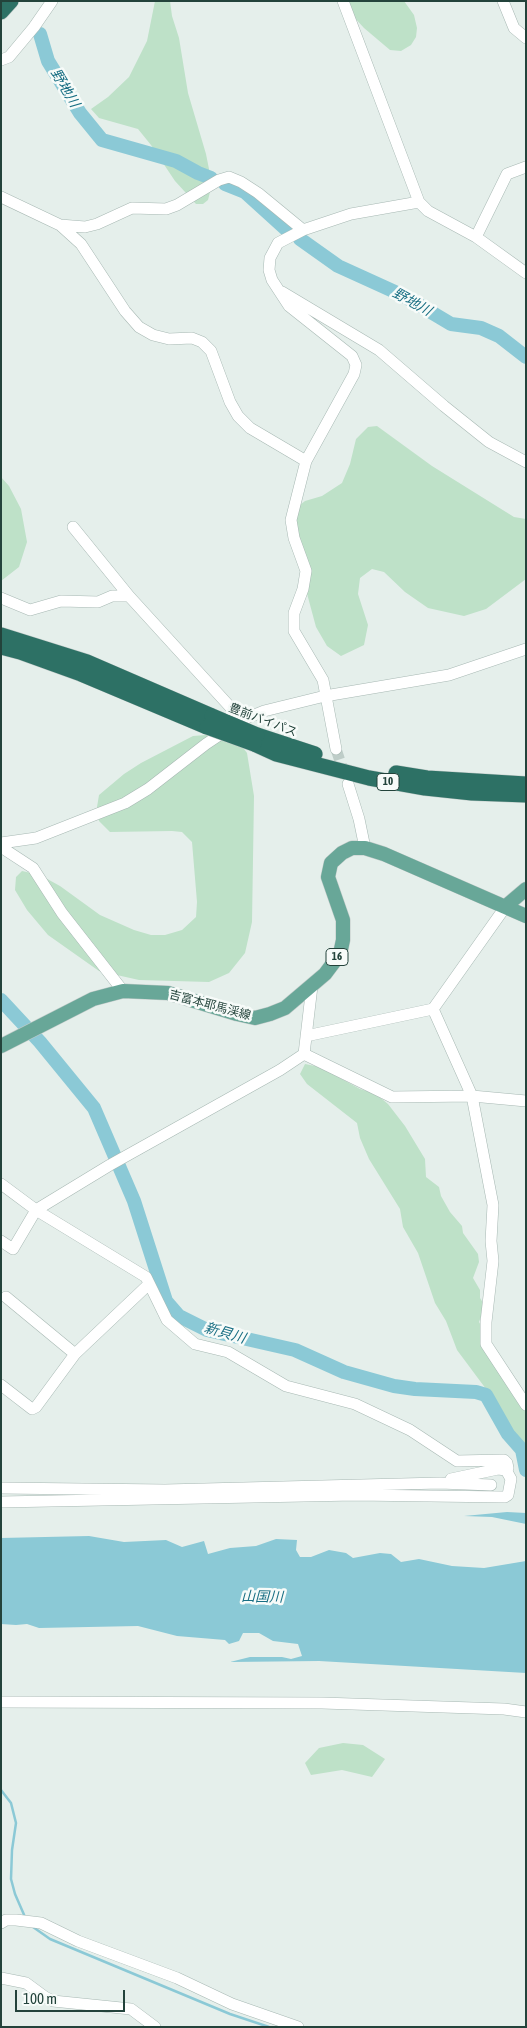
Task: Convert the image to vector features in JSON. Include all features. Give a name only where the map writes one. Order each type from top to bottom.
[{"type":"highway","points":[[1,12],[11,1]]},
{"type":"highway","name":"豊前バイパス","points":[[1,635],[87,662],[210,721]]},
{"type":"highway","name":"豊前バイパス","points":[[1,648],[20,652],[81,674],[210,721],[256,740],[370,769],[427,778],[526,784]]},
{"type":"highway","name":"豊前バイパス","points":[[256,740],[276,754],[369,778],[425,788],[472,793],[526,795]]},
{"type":"main road","name":"吉富本耶馬渓線","points":[[5,1044],[93,999],[123,991],[168,993],[256,1018],[285,1008],[325,974],[340,954],[344,940],[343,920],[328,877],[332,863],[342,853],[352,848],[365,848]]},
{"type":"main road","points":[[365,848],[526,916]]},
{"type":"main road","points":[[506,906],[526,889]]},
{"type":"street","points":[[5,59],[34,27],[52,1]]},
{"type":"street","points":[[343,1],[419,202],[428,211],[450,225],[476,237],[526,272]]},
{"type":"street","points":[[503,1],[514,28],[526,38]]},
{"type":"street","points":[[476,237],[507,174],[526,168]]},
{"type":"street","points":[[60,225],[85,227],[97,224],[132,208],[166,209],[177,205],[228,176],[258,193],[303,230]]},
{"type":"street","points":[[1,197],[60,225],[81,244],[125,311],[139,327],[153,335],[169,339],[192,338],[202,342],[211,352],[230,402],[238,416],[250,428],[306,461]]},
{"type":"street","points":[[336,749],[323,680],[294,631],[294,613],[304,589],[306,571],[294,538],[291,520],[306,461],[354,374],[356,365],[352,356],[290,306],[272,280],[269,270],[270,258],[278,243],[303,230],[351,214],[419,202]]},
{"type":"street","points":[[279,290],[379,350],[482,436],[526,462]]},
{"type":"street","points":[[74,527],[129,596],[242,720]]},
{"type":"street","points":[[1,598],[30,610],[61,601],[98,602],[112,596],[129,596]]},
{"type":"street","points":[[1,843],[36,838],[124,803],[148,789],[206,744],[242,720],[285,704],[449,675],[526,649]]},
{"type":"street","points":[[348,784],[359,818],[365,848]]},
{"type":"street","points":[[1,847],[33,868],[62,913],[123,991]]},
{"type":"street","points":[[306,1036],[433,1009],[506,906]]},
{"type":"street","points":[[1,1241],[14,1249],[36,1210],[110,1165],[280,1070],[304,1054],[312,986]]},
{"type":"street","points":[[433,1009],[472,1096],[493,1205],[491,1241],[493,1261],[486,1322],[486,1344],[526,1405]]},
{"type":"street","points":[[304,1054],[392,1097],[472,1096],[526,1101]]},
{"type":"street","points":[[1,1184],[36,1210],[146,1277],[166,1320],[195,1344],[228,1352],[286,1386],[355,1404],[410,1430],[456,1461],[498,1459],[507,1463],[508,1468],[506,1470],[511,1478],[508,1495],[505,1497],[355,1495],[1,1502]]},
{"type":"street","points":[[1,1385],[32,1409],[36,1407],[75,1354],[149,1284]]},
{"type":"street","points":[[6,1297],[75,1354]]},
{"type":"street","points":[[440,1483],[498,1469],[506,1470]]},
{"type":"street","points":[[1,1488],[165,1490],[440,1483],[491,1485]]},
{"type":"street","points":[[1,1702],[322,1703],[504,1709],[526,1712]]},
{"type":"street","points":[[1,1908],[3,1922],[41,1923],[78,1941],[178,1978],[232,2004],[298,2027]]},
{"type":"street","points":[[1,1978],[16,1979],[26,1983],[45,1997],[54,2001],[131,2009],[155,2027]]},
{"type":"green space","points":[[155,1],[170,1],[172,16],[179,38],[188,93],[206,154],[212,184],[208,200],[203,204],[196,204],[175,181],[138,129],[99,118],[91,109],[108,97],[129,77],[147,41]]},
{"type":"green space","points":[[339,1],[404,1],[414,15],[417,28],[416,37],[411,45],[401,51],[390,50],[364,28]]},
{"type":"green space","points":[[377,426],[432,466],[514,517],[526,519],[526,579],[486,609],[464,616],[428,608],[405,592],[384,572],[372,569],[360,578],[358,594],[368,625],[364,645],[341,656],[327,646],[316,627],[292,538],[291,512],[305,501],[322,496],[342,483],[350,464],[356,439],[368,427]]},
{"type":"green space","points":[[1,477],[9,486],[21,509],[27,542],[19,567],[1,581]]},
{"type":"green space","points":[[232,733],[247,753],[254,796],[252,922],[245,953],[229,973],[209,982],[139,980],[99,971],[48,935],[27,910],[15,890],[16,877],[22,871],[40,875],[60,886],[100,915],[134,930],[151,935],[165,935],[182,930],[196,917],[197,902],[192,842],[182,832],[110,832],[99,821],[97,807],[99,795],[124,774],[141,763],[193,736]]},
{"type":"green space","points":[[305,1064],[320,1067],[360,1089],[376,1094],[388,1104],[405,1126],[425,1159],[426,1177],[439,1187],[441,1196],[450,1212],[462,1226],[463,1233],[478,1254],[479,1262],[473,1278],[480,1290],[480,1298],[485,1306],[479,1322],[526,1403],[526,1452],[512,1434],[486,1389],[457,1350],[446,1321],[435,1303],[418,1253],[403,1227],[400,1209],[369,1159],[360,1138],[357,1123],[307,1084],[300,1074]]},
{"type":"green space","points":[[343,1743],[363,1745],[385,1759],[372,1777],[342,1770],[311,1775],[305,1763],[319,1748]]},
{"type":"water","points":[[507,1512],[526,1513],[526,1524],[492,1517],[464,1516]]},
{"type":"water","name":"山国川","points":[[89,1536],[124,1542],[166,1540],[182,1547],[204,1541],[208,1554],[230,1548],[256,1546],[276,1539],[297,1540],[296,1550],[300,1557],[311,1557],[329,1550],[346,1553],[353,1558],[380,1553],[391,1554],[401,1562],[419,1559],[452,1566],[484,1568],[526,1561],[526,1673],[319,1661],[230,1662],[250,1657],[282,1657],[291,1659],[302,1656],[298,1644],[273,1641],[259,1633],[243,1633],[239,1641],[229,1644],[225,1640],[177,1636],[138,1626],[39,1628],[27,1624],[1,1624],[1,1538]]},
{"type":"waterway","name":"野地川","points":[[40,34],[48,61],[80,113],[102,140],[176,161],[211,178]]},
{"type":"waterway","name":"野地川","points":[[225,184],[245,192],[288,231]]},
{"type":"waterway","name":"野地川","points":[[300,239],[338,266],[404,296],[451,324],[481,328],[499,336],[526,357]]},
{"type":"waterway","name":"新貝川","points":[[1,1000],[40,1042],[94,1108],[134,1201],[166,1301],[179,1316],[207,1330],[295,1350],[344,1372],[394,1386],[476,1392],[486,1395],[508,1434],[522,1450],[526,1470]]},
{"type":"waterway","points":[[1,1790],[11,1803],[16,1823],[12,1850],[11,1879],[25,1917]]},
{"type":"waterway","points":[[33,1927],[50,1939],[230,2014],[269,2027]]},
{"type":"tunnel","points":[[336,749],[345,776]]}]
